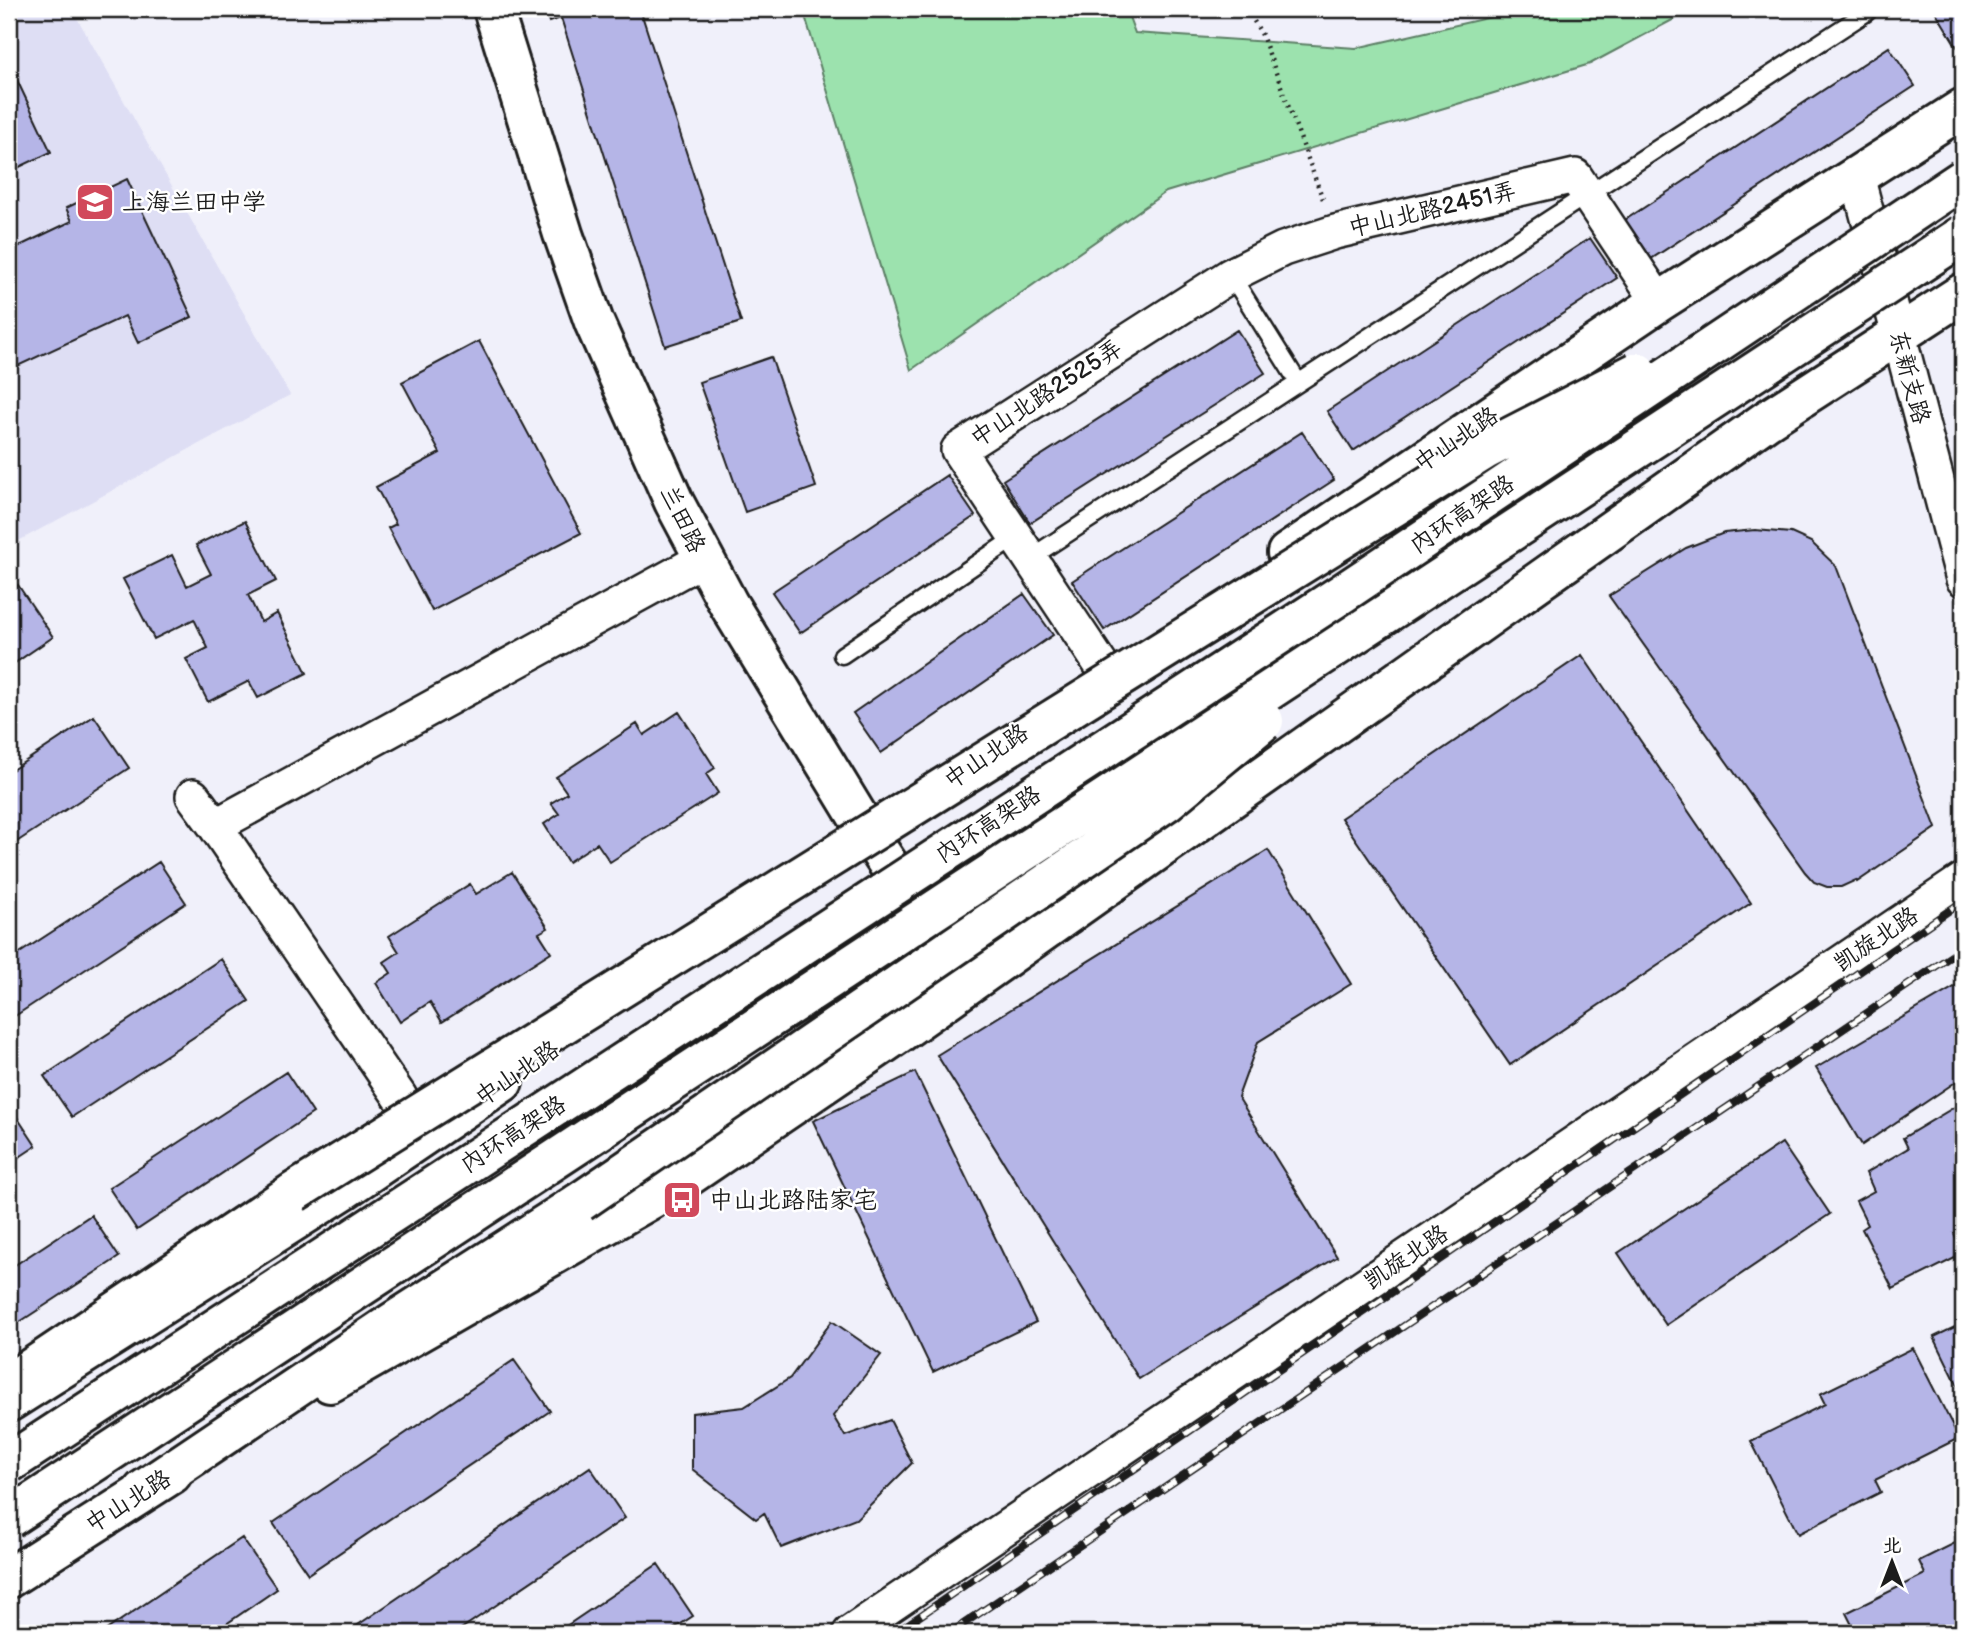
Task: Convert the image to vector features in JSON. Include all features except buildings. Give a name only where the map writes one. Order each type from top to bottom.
[{"type":"main road","name":"兰田路","points":[[493,9],[563,234],[594,322],[637,423],[703,559],[869,835],[967,985]]},
{"type":"main road","name":"中山北路","points":[[9,1402],[342,1191],[1659,302],[1963,108]]},
{"type":"main road","name":"内环高架路","points":[[9,1463],[1343,593],[1963,179]]},
{"type":"main road","name":"内环高架路","points":[[9,1518],[1963,235]]},
{"type":"main road","points":[[9,1384],[294,1192],[1485,450],[1795,292]]},
{"type":"main road","name":"中山北路","points":[[9,1577],[143,1490],[674,1186],[967,985],[1767,420],[1963,293]]},
{"type":"main road","points":[[143,1490],[393,1322],[580,1202],[1166,802],[1414,597]]},
{"type":"street","name":"中山北路2451弄","points":[[1335,232],[1575,176],[1659,302]]},
{"type":"street","name":"东新支路","points":[[1857,176],[1963,579]]},
{"type":"street","name":"中山北路2525弄","points":[[1107,674],[958,450],[1231,275],[1283,249],[1335,232]]},
{"type":"street","points":[[215,826],[703,559]]},
{"type":"street","points":[[193,796],[400,1097]]},
{"type":"street","name":"凯旋北路","points":[[850,1633],[1963,880]]},
{"type":"lane","points":[[842,655],[1298,382],[1867,12]]},
{"type":"lane","points":[[1231,275],[1298,382]]},
{"type":"path","name":"中山北路2451弄","points":[[1247,9],[1262,35],[1335,232]]},
{"type":"shaded area","name":"上海兰田中学","points":[[9,9],[72,9],[290,395],[9,546]]},
{"type":"green space","points":[[803,9],[1126,9],[1135,33],[1356,48],[1526,9],[1693,9],[1590,64],[1166,192],[911,370]]},
{"type":"railway","points":[[895,1633],[1963,901]]},
{"type":"railway","points":[[950,1633],[1963,948]]},
{"type":"place","name":"上海兰田中学","points":[[95,202]]},
{"type":"place","name":"中山北路陆家宅","points":[[682,1200]]}]
